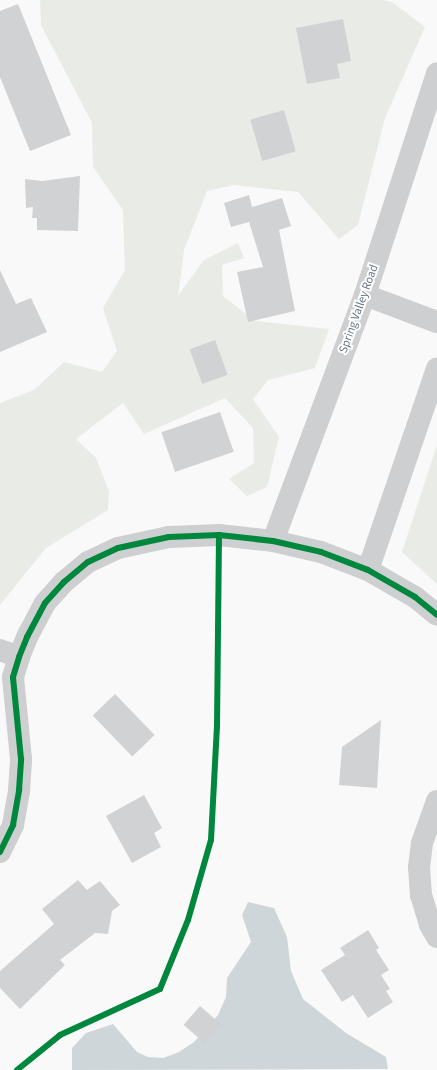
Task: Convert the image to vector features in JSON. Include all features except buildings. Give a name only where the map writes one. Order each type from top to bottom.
[{"type":"street","name":"Spring Valley Road","points":[[273,541],[365,295],[437,73]]},
{"type":"street","points":[[365,295],[437,322]]},
{"type":"street","points":[[368,570],[437,369]]},
{"type":"street","points":[[0,852],[13,825],[21,759],[10,654],[27,637],[45,603],[88,562],[118,548],[169,537],[219,536],[273,541],[321,552],[368,570],[415,597],[437,615]]},
{"type":"street","points":[[437,801],[422,843],[419,867],[421,895],[430,925],[437,937]]},
{"type":"shaded area","points":[[40,0],[383,0],[392,2],[425,27],[385,118],[358,225],[339,239],[298,192],[234,185],[207,191],[184,250],[178,296],[204,260],[238,243],[244,258],[222,265],[223,296],[255,321],[329,329],[315,368],[268,380],[253,399],[279,437],[267,487],[247,496],[229,479],[254,463],[253,428],[225,398],[144,434],[123,403],[76,439],[96,458],[109,491],[108,510],[46,548],[0,605],[0,403],[34,390],[64,362],[102,372],[117,351],[103,308],[125,270],[123,210],[93,167],[92,123],[41,25]]},
{"type":"shaded area","points":[[437,445],[437,584],[402,552]]},
{"type":"shaded area","points":[[248,902],[274,908],[287,937],[291,971],[303,999],[346,1033],[386,1057],[388,1069],[72,1070],[72,1048],[86,1033],[113,1024],[137,1052],[148,1057],[163,1058],[179,1052],[194,1042],[218,1015],[226,997],[227,978],[251,942],[242,915]]},
{"type":"cycle path","points":[[0,852],[13,825],[19,790],[21,759],[13,677],[19,657],[27,637],[45,603],[64,582],[88,562],[118,548],[169,537],[219,535],[273,541],[321,552],[368,570],[415,597],[437,615]]},
{"type":"cycle path","points":[[17,1070],[60,1035],[160,989],[188,920],[211,840],[217,727],[219,535]]}]
